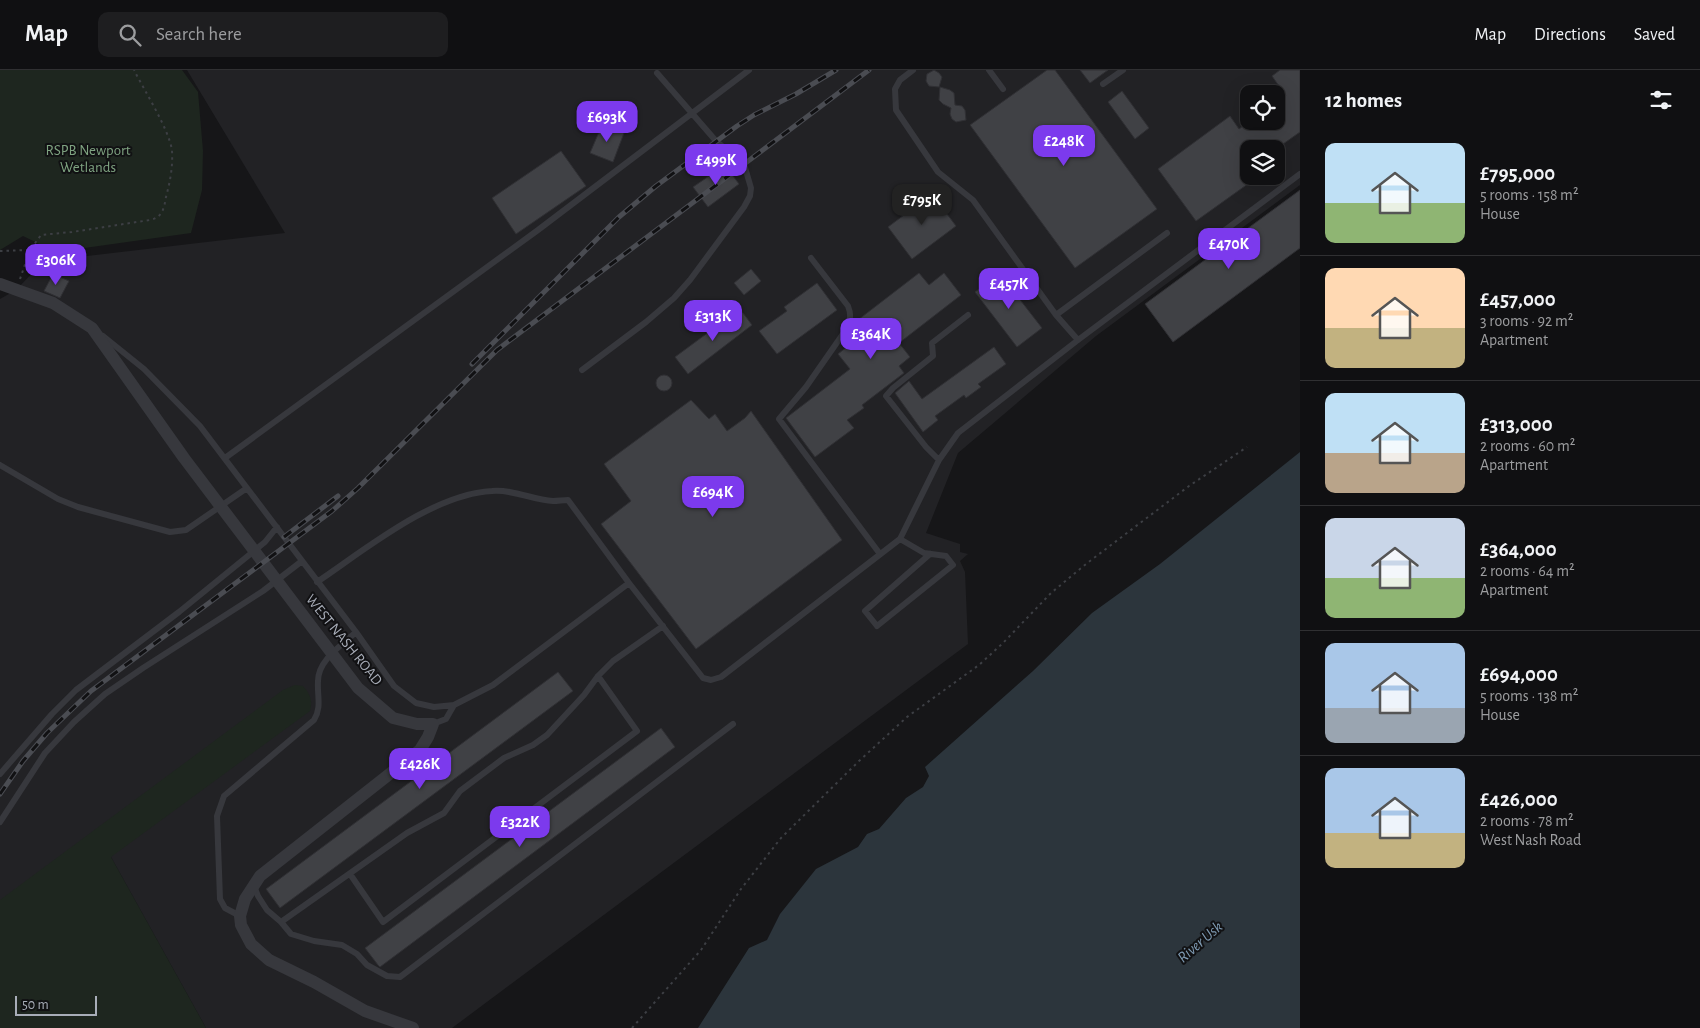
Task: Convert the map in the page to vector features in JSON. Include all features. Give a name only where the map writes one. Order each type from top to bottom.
[{"type":"street","name":"WEST NASH ROAD","points":[[0,284],[53,303],[92,328],[184,458],[358,688],[393,718],[417,724],[433,724]]},
{"type":"street","points":[[413,1028],[365,1011],[314,982],[269,960],[251,944],[241,926],[240,916],[245,899],[253,885],[269,868],[420,750],[433,724]]},
{"type":"lane","points":[[224,458],[538,230],[749,70]]},
{"type":"lane","points":[[914,70],[900,80],[895,89],[896,110],[938,172],[973,200],[1056,314],[1078,340]]},
{"type":"lane","points":[[989,70],[1003,89]]},
{"type":"lane","points":[[1103,84],[1123,70]]},
{"type":"lane","points":[[582,370],[646,322],[674,298],[690,280],[744,207],[750,196],[750,180],[744,164],[716,141],[657,73]]},
{"type":"lane","points":[[317,582],[392,532],[462,495],[496,490],[552,501],[568,500],[628,583],[704,678],[711,680],[721,677],[900,539],[939,460],[958,433],[1078,340],[1300,174]]},
{"type":"lane","points":[[1056,314],[1167,233]]},
{"type":"lane","points":[[811,258],[848,306],[851,313],[850,321],[806,387],[779,419],[880,554]]},
{"type":"lane","points":[[939,460],[926,447],[886,396],[893,388],[933,356],[932,343],[968,315]]},
{"type":"lane","points":[[92,328],[119,348],[161,385],[200,426],[356,632],[394,686],[416,703],[434,707],[454,705],[493,685],[628,583]]},
{"type":"lane","points":[[0,465],[58,499],[78,507],[170,532],[186,530],[247,488]]},
{"type":"lane","points":[[0,774],[52,714],[76,690],[179,612],[265,542],[277,527]]},
{"type":"lane","points":[[900,539],[924,553],[946,556],[953,565],[877,626],[865,611],[930,554]]},
{"type":"lane","points":[[0,822],[46,753],[74,722],[105,694],[142,668],[263,591],[302,561]]},
{"type":"lane","points":[[281,922],[407,833],[444,813],[460,791],[504,758],[533,746],[584,695],[598,676],[613,661],[662,626]]},
{"type":"lane","points":[[240,916],[225,908],[220,899],[217,816],[224,796],[314,720],[320,706],[318,681],[323,665],[356,632]]},
{"type":"lane","points":[[350,874],[383,922],[637,731],[598,676]]},
{"type":"lane","points":[[433,724],[446,719],[454,705]]},
{"type":"lane","points":[[253,885],[267,910],[291,934],[314,941],[342,945],[357,954],[367,965],[387,976],[400,977],[734,724]]},
{"type":"path","points":[[16,290],[30,250],[41,234],[72,232],[156,219],[163,211],[172,172],[172,150],[168,138],[134,70]]},
{"type":"path","points":[[0,251],[30,250]]},
{"type":"path","points":[[632,1028],[701,950],[741,889],[781,838],[859,761],[907,717],[979,665],[1051,593],[1086,564],[1189,486],[1246,448]]},
{"type":"shaded area","points":[[187,70],[1300,70],[1300,185],[1096,336],[958,453],[926,533],[960,544],[960,552],[968,554],[960,561],[965,572],[968,644],[452,1028],[206,1028],[111,857],[0,931],[0,299],[16,290],[44,261],[285,233]]},
{"type":"green space","name":"RSPB Newport Wetlands","points":[[0,70],[182,70],[198,92],[203,151],[202,190],[191,233],[56,252],[23,236],[0,250]]},
{"type":"green space","points":[[295,685],[303,686],[309,695],[311,700],[310,711],[111,857],[206,1028],[0,1028],[0,900],[283,690]]},
{"type":"water","name":"River Usk","points":[[1300,452],[1300,1028],[698,1028],[749,948],[767,940],[780,914],[816,869],[858,847],[867,834],[879,829],[906,798],[923,787],[929,776],[925,767],[1033,671],[1092,613],[1160,564]]},
{"type":"building","points":[[934,70],[942,77],[939,87],[929,86],[926,81],[927,74]]},
{"type":"building","points":[[1047,70],[1055,70],[1157,209],[1075,268],[970,125]]},
{"type":"building","points":[[1080,70],[1108,70],[1090,83]]},
{"type":"building","points":[[1280,70],[1300,70],[1300,132],[1285,143],[1285,140],[1240,140],[1240,185],[1246,185],[1196,221],[1158,169],[1230,116],[1240,130],[1285,130],[1285,85],[1278,85],[1272,76]]},
{"type":"building","points":[[940,87],[954,93],[955,105],[962,106],[965,110],[966,120],[956,122],[952,119],[950,114],[951,108],[939,100]]},
{"type":"building","points":[[1122,91],[1149,128],[1135,139],[1108,102]]},
{"type":"building","points":[[602,125],[624,133],[613,162],[590,153]]},
{"type":"building","points":[[561,151],[586,186],[516,234],[492,198]]},
{"type":"building","points":[[725,165],[739,184],[708,207],[693,187]]},
{"type":"building","points":[[1300,190],[1300,248],[1173,342],[1145,304]]},
{"type":"building","points":[[932,194],[956,226],[912,259],[888,227]]},
{"type":"building","points":[[751,269],[761,281],[744,295],[734,283]]},
{"type":"building","points":[[919,273],[929,285],[944,273],[961,295],[899,343],[910,357],[899,366],[904,373],[862,405],[864,408],[847,420],[854,428],[815,457],[786,418],[850,369],[838,354],[863,334],[854,323]]},
{"type":"building","points":[[53,274],[69,281],[60,298],[44,291]]},
{"type":"building","points":[[1000,274],[1042,328],[1017,347],[975,292]]},
{"type":"building","points":[[817,283],[837,310],[777,354],[759,331],[787,311],[784,307]]},
{"type":"building","points":[[740,309],[752,325],[688,374],[675,357]]},
{"type":"building","points":[[994,347],[1006,364],[978,384],[981,387],[966,398],[964,395],[935,416],[938,420],[923,432],[895,393],[909,381],[922,399]]},
{"type":"building","points":[[664,375],[672,383],[664,391],[656,383]]},
{"type":"building","points":[[691,400],[709,419],[715,414],[727,431],[745,418],[751,411],[842,540],[696,649],[601,524],[631,501],[604,464]]},
{"type":"building","points":[[558,672],[573,691],[280,908],[266,889]]},
{"type":"building","points":[[661,728],[675,747],[380,967],[378,965],[365,948]]},
{"type":"railway","points":[[472,364],[619,217],[656,186],[754,115],[796,94],[836,70]]},
{"type":"railway","points":[[0,794],[23,761],[47,733],[91,691],[332,511],[358,488],[497,350],[869,70]]},
{"type":"railway","points":[[284,537],[338,496]]}]
